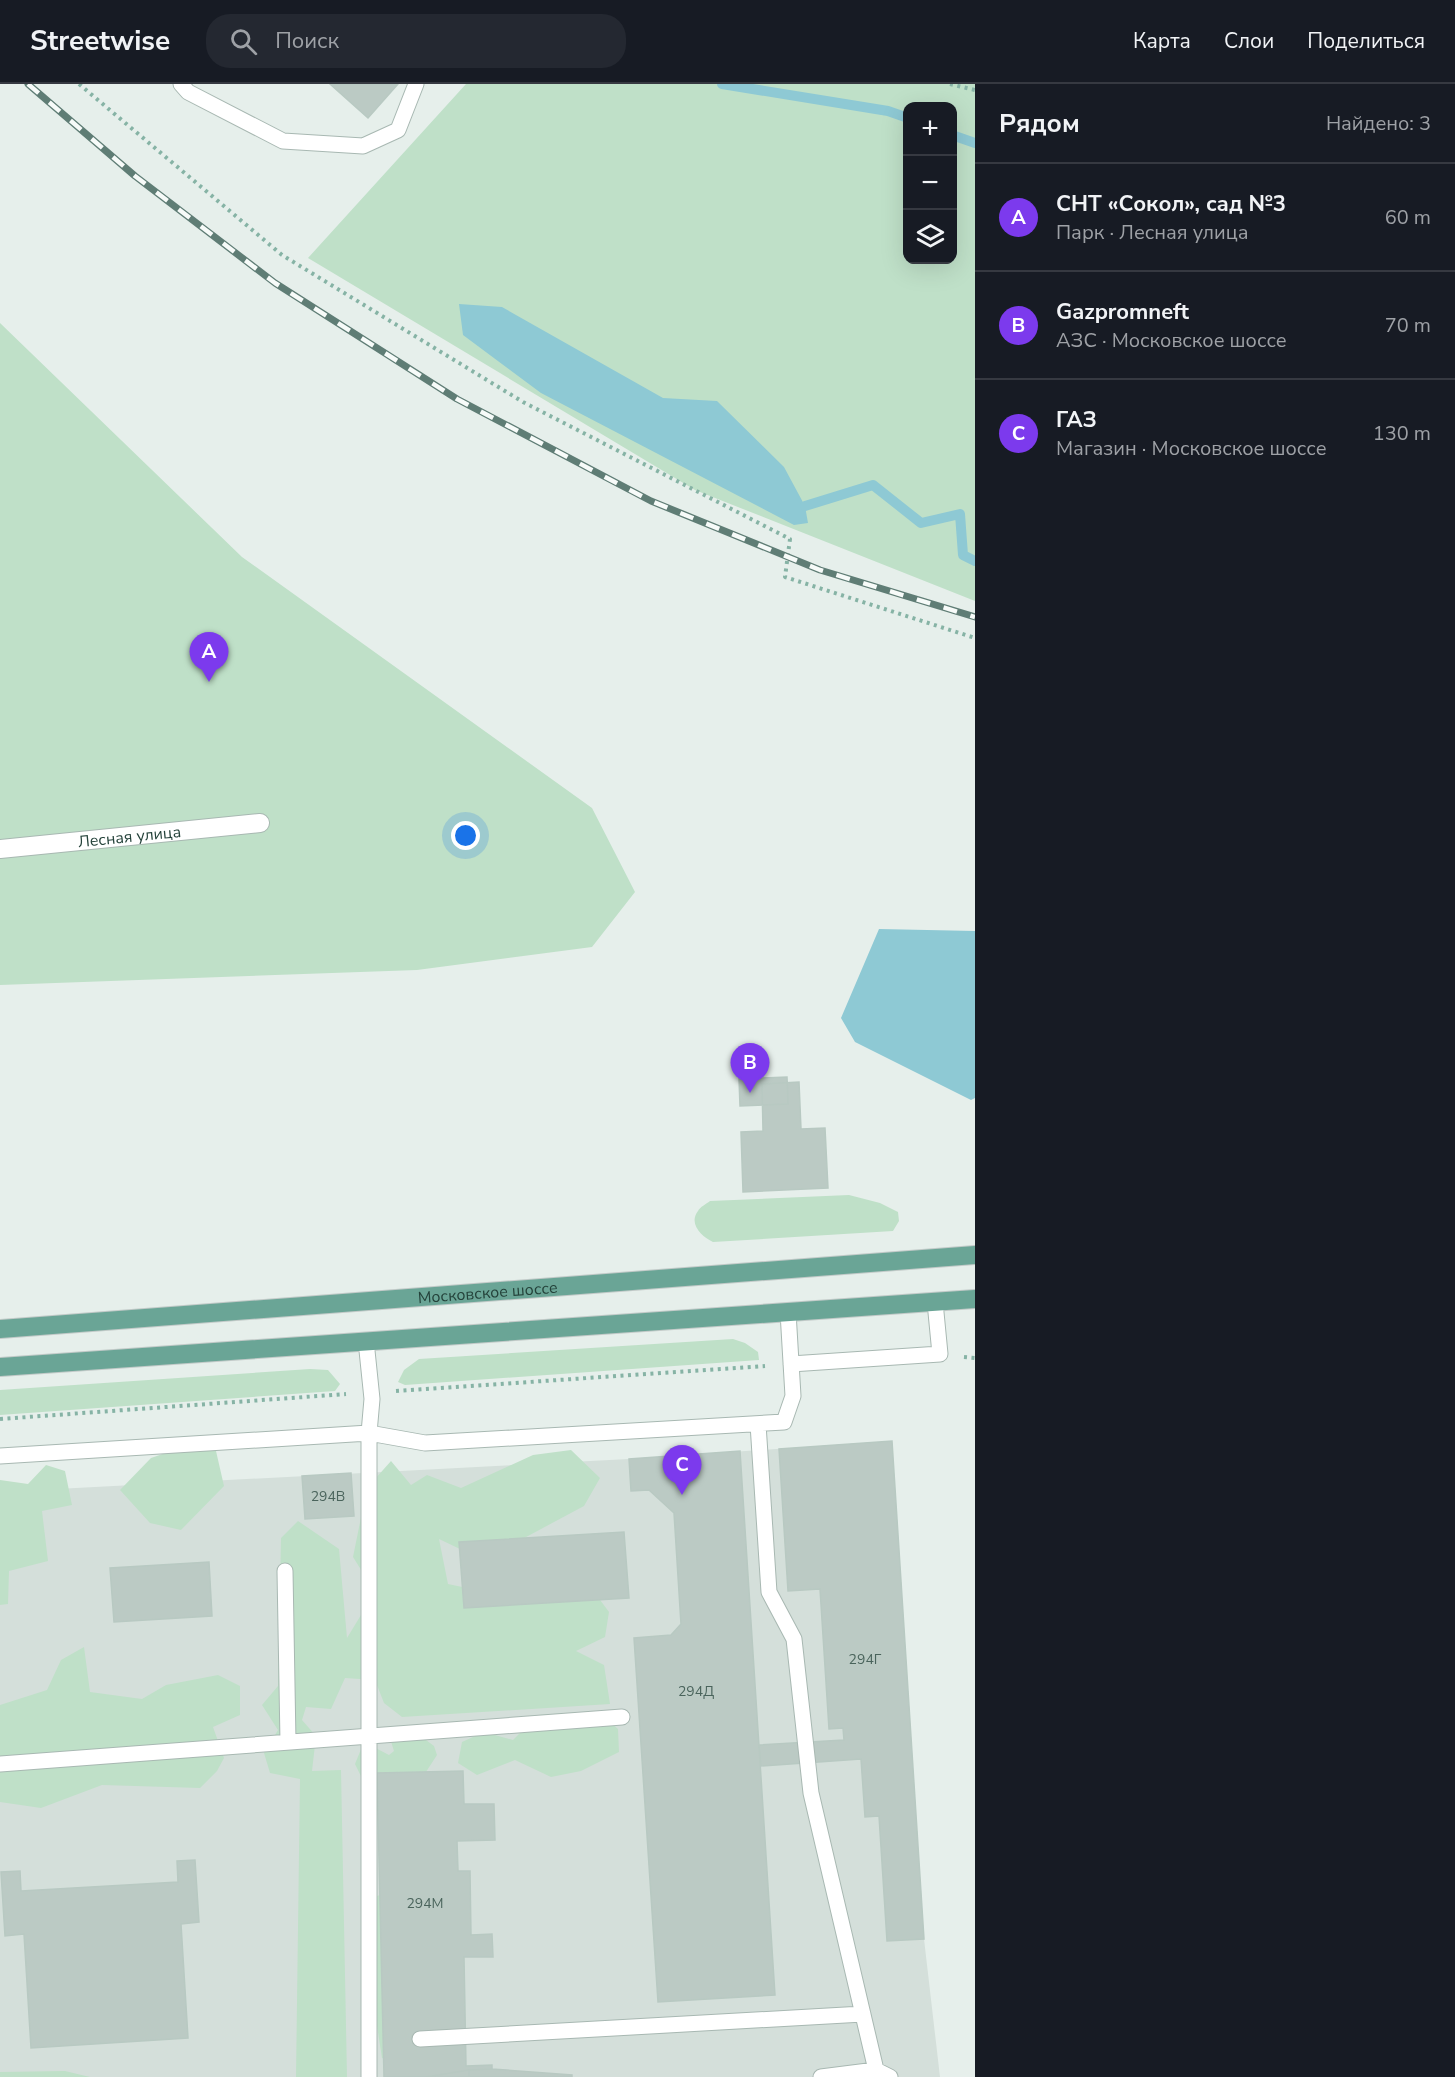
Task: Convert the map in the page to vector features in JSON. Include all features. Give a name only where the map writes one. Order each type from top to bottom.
[{"type":"main road","name":"Московское шоссе","points":[[0,1329],[975,1255]]},
{"type":"main road","points":[[0,1367],[975,1299]]},
{"type":"street","name":"Лесная улица","points":[[0,849],[260,823]]},
{"type":"lane","points":[[181,84],[188,92],[283,141],[363,146],[398,130],[416,84]]},
{"type":"lane","points":[[791,1364],[940,1354],[935,1302]]},
{"type":"lane","points":[[0,1456],[369,1433],[425,1443],[784,1422],[794,1396],[788,1312]]},
{"type":"lane","points":[[366,1341],[372,1400],[369,1433],[369,2077]]},
{"type":"lane","points":[[758,1424],[769,1592],[794,1639],[811,1793],[863,2014],[883,2074],[821,2077]]},
{"type":"lane","points":[[285,1571],[288,1742]]},
{"type":"lane","points":[[0,1764],[622,1718]]},
{"type":"lane","points":[[420,2039],[863,2014]]},
{"type":"path","points":[[79,84],[282,255],[523,402],[790,539],[785,577],[975,638]]},
{"type":"path","points":[[950,84],[975,90]]},
{"type":"shaded area","points":[[892,1441],[924,1939],[940,2077],[0,2077],[0,1492],[629,1459]]},
{"type":"green space","points":[[466,84],[975,84],[975,601],[695,490],[308,258]]},
{"type":"green space","points":[[0,323],[242,557],[592,808],[635,892],[592,947],[417,970],[0,985]]},
{"type":"green space","points":[[849,1195],[880,1203],[898,1212],[899,1221],[893,1231],[713,1242],[705,1237],[695,1225],[695,1216],[710,1201]]},
{"type":"green space","points":[[733,1339],[745,1343],[758,1352],[759,1360],[405,1385],[398,1382],[404,1370],[419,1359]]},
{"type":"green space","points":[[310,1369],[328,1370],[340,1384],[335,1391],[0,1415],[0,1390]]},
{"type":"green space","points":[[183,1447],[216,1451],[224,1486],[181,1530],[150,1523],[120,1490],[151,1458]]},
{"type":"green space","points":[[571,1450],[600,1478],[584,1506],[483,1560],[439,1539],[448,1584],[515,1598],[589,1585],[609,1612],[605,1637],[576,1651],[604,1665],[610,1704],[402,1717],[384,1703],[375,1680],[345,1678],[331,1709],[306,1707],[302,1720],[316,1736],[312,1771],[341,1770],[347,2077],[296,2077],[300,1779],[270,1773],[264,1753],[278,1730],[262,1705],[278,1686],[281,1538],[298,1521],[339,1549],[347,1638],[375,1592],[353,1557],[367,1488],[391,1461],[411,1485],[427,1475],[461,1488],[533,1455]]},
{"type":"green space","points":[[46,1465],[65,1471],[72,1505],[42,1511],[48,1561],[9,1571],[8,1604],[0,1605],[0,1480],[28,1484]]},
{"type":"green space","points":[[84,1647],[90,1692],[142,1699],[166,1685],[218,1675],[240,1686],[240,1715],[213,1727],[224,1758],[217,1771],[200,1788],[102,1785],[41,1808],[0,1802],[0,1705],[47,1690],[61,1660]]},
{"type":"green space","points":[[598,1711],[618,1729],[619,1752],[581,1771],[551,1777],[515,1760],[477,1775],[458,1763],[462,1742],[484,1732],[513,1740],[538,1715]]},
{"type":"green space","points":[[406,1725],[434,1746],[437,1755],[424,1775],[378,1811],[355,1764],[364,1742],[389,1755],[394,1751],[388,1732]]},
{"type":"green space","points":[[386,1893],[399,2062],[382,2058],[373,2000],[374,1897]]},
{"type":"green space","points":[[65,2071],[90,2077],[0,2077],[0,2072]]},
{"type":"water","points":[[459,304],[502,307],[663,398],[717,401],[784,467],[805,506],[808,523],[794,525],[541,393],[463,335]]},
{"type":"water","points":[[879,929],[975,931],[975,1098],[971,1100],[855,1042],[841,1018]]},
{"type":"building","points":[[330,84],[398,84],[368,118]]},
{"type":"building","points":[[787,1077],[788,1104],[740,1106],[739,1079]]},
{"type":"building","points":[[799,1082],[801,1129],[825,1128],[828,1188],[743,1192],[741,1132],[763,1131],[762,1084]]},
{"type":"building","points":[[892,1441],[924,1939],[887,1941],[879,1816],[865,1817],[861,1759],[761,1766],[759,1745],[844,1740],[843,1728],[829,1729],[820,1589],[788,1591],[779,1449]]},
{"type":"building","points":[[740,1451],[775,1995],[658,2002],[634,1638],[671,1635],[681,1624],[674,1513],[649,1490],[631,1491],[629,1459]]},
{"type":"building","points":[[351,1473],[354,1516],[305,1519],[302,1476]]},
{"type":"building","points":[[624,1532],[629,1598],[464,1608],[459,1542]]},
{"type":"building","points":[[209,1562],[212,1616],[114,1622],[110,1568]]},
{"type":"building","points":[[463,1771],[464,1804],[494,1804],[495,1840],[457,1841],[458,1871],[470,1871],[471,1935],[492,1934],[493,1957],[464,1957],[466,2066],[492,2065],[492,2069],[469,2070],[469,2077],[384,2077],[377,1773]]},
{"type":"building","points":[[195,1860],[199,1922],[181,1924],[188,2038],[31,2048],[24,1934],[5,1936],[1,1872],[20,1871],[21,1891],[178,1882],[177,1861]]},
{"type":"building","points":[[492,2069],[572,2075],[572,2077],[426,2077]]},
{"type":"waterway","points":[[722,84],[888,111],[903,116]]},
{"type":"waterway","points":[[957,137],[975,143]]},
{"type":"waterway","points":[[805,506],[873,485],[921,523],[960,514],[963,555],[975,561]]},
{"type":"railway","points":[[28,84],[135,176],[275,283],[457,399],[651,501],[820,570],[975,617]]},
{"type":"place","name":"СНТ «Сокол», сад №3","points":[[209,682]]},
{"type":"place","name":"Gazpromneft","points":[[750,1093]]},
{"type":"place","name":"ГАЗ","points":[[682,1495]]}]
